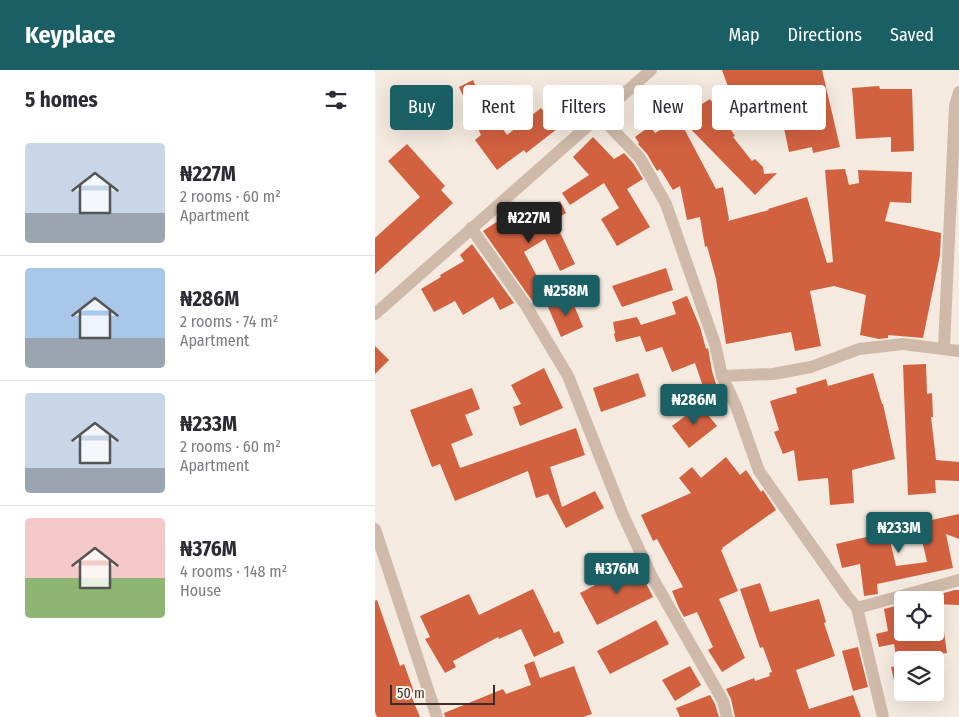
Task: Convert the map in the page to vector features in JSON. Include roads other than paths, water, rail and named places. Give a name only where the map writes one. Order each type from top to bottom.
[{"type":"street","points":[[624,93],[651,70]]},
{"type":"street","points":[[944,348],[949,225],[953,185],[955,106],[959,92]]},
{"type":"street","points":[[375,314],[582,130]]},
{"type":"street","points":[[613,130],[640,158],[666,204],[715,344],[722,376],[736,406],[759,471],[857,608],[883,717]]},
{"type":"street","points":[[471,228],[525,304],[568,376],[623,515],[643,559],[671,612],[723,701],[727,717]]},
{"type":"street","points":[[722,376],[773,374],[811,367],[859,349],[903,344],[959,351]]},
{"type":"street","points":[[375,529],[437,717]]},
{"type":"street","points":[[857,608],[959,580]]}]
